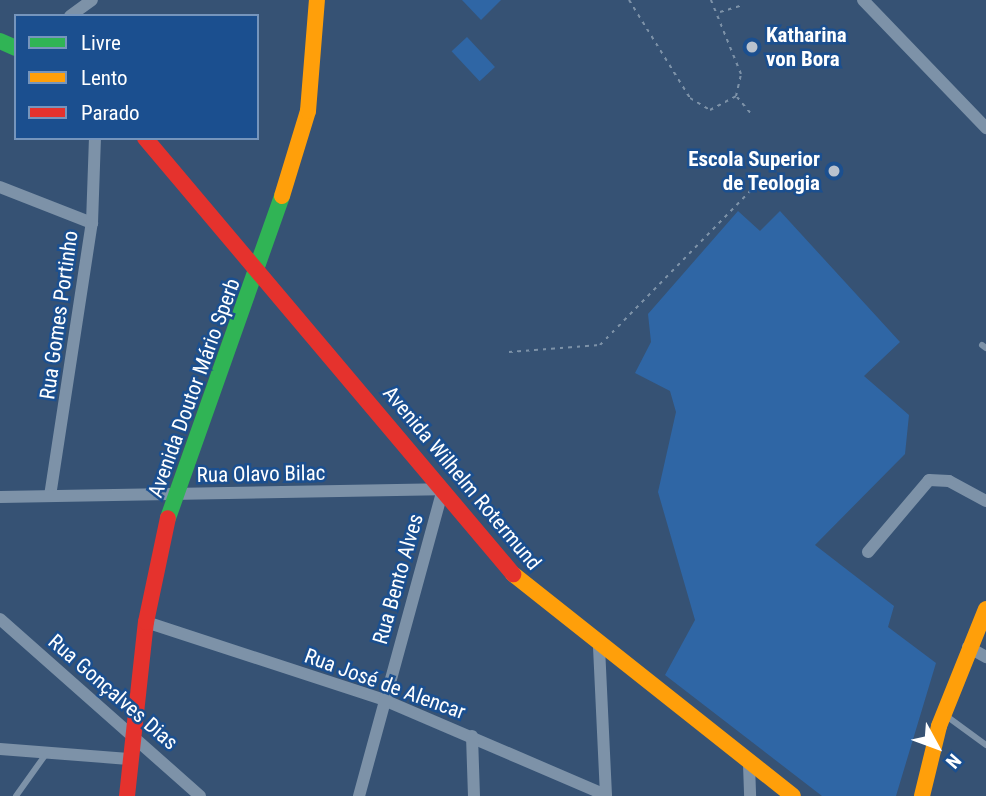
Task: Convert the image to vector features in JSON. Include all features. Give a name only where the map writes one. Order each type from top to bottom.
[{"type":"street","points":[[73,14],[92,0]]},
{"type":"street","name":"Avenida Doutor Mário Sperb","points":[[127,796],[146,622],[173,495],[260,270],[308,111],[317,0]]},
{"type":"street","points":[[863,0],[986,128]]},
{"type":"street","points":[[877,0],[877,14]]},
{"type":"street","name":"Rua Gomes Portinho","points":[[50,496],[92,223],[95,140]]},
{"type":"street","name":"Avenida Wilhelm Rotermund","points":[[147,140],[260,270],[501,564],[599,646],[793,796]]},
{"type":"street","points":[[0,187],[92,223]]},
{"type":"street","points":[[868,552],[929,480],[949,481],[986,501]]},
{"type":"street","name":"Rua Olavo Bilac","points":[[0,497],[440,491]]},
{"type":"street","name":"Rua Bento Alves","points":[[359,796],[440,491]]},
{"type":"street","points":[[922,796],[943,714],[968,647],[986,609]]},
{"type":"street","name":"Rua Gonçalves Dias","points":[[0,619],[134,733],[200,796]]},
{"type":"street","name":"Rua José de Alencar","points":[[146,622],[384,700],[606,795]]},
{"type":"street","points":[[599,646],[606,795]]},
{"type":"street","points":[[968,647],[986,657]]},
{"type":"street","points":[[472,736],[474,796]]},
{"type":"street","points":[[0,749],[129,759]]},
{"type":"street","points":[[749,764],[750,796]]},
{"type":"lane","points":[[943,714],[986,745]]},
{"type":"lane","points":[[16,796],[47,753]]},
{"type":"path","points":[[629,0],[690,98],[710,110],[736,96]]},
{"type":"path","points":[[711,0],[719,12],[738,59],[736,96],[752,115]]},
{"type":"path","points":[[719,12],[743,5]]},
{"type":"path","points":[[509,352],[600,345],[759,182]]},
{"type":"shaded area","points":[[462,0],[501,0],[481,20]]},
{"type":"shaded area","points":[[467,37],[495,67],[480,81],[452,51]]},
{"type":"shaded area","points":[[738,211],[760,231],[780,211],[900,342],[864,376],[909,415],[905,454],[815,545],[894,606],[888,627],[936,663],[896,796],[822,796],[665,675],[695,620],[658,492],[676,412],[670,391],[635,373],[651,342],[648,314]]},
{"type":"traffic: fast","points":[[0,41],[14,47]]},
{"type":"traffic: fast","points":[[168,518],[282,196]]},
{"type":"traffic: slow","points":[[282,196],[308,111],[317,0]]},
{"type":"traffic: slow","points":[[513,574],[793,796]]},
{"type":"traffic: slow","points":[[922,796],[939,726],[986,609]]},
{"type":"traffic: jam","points":[[147,140],[513,574]]},
{"type":"traffic: jam","points":[[127,796],[146,622],[168,518]]},
{"type":"place","name":"Katharina von Bora","points":[[752,47]]},
{"type":"place","name":"Escola Superior de Teologia","points":[[834,171]]}]
